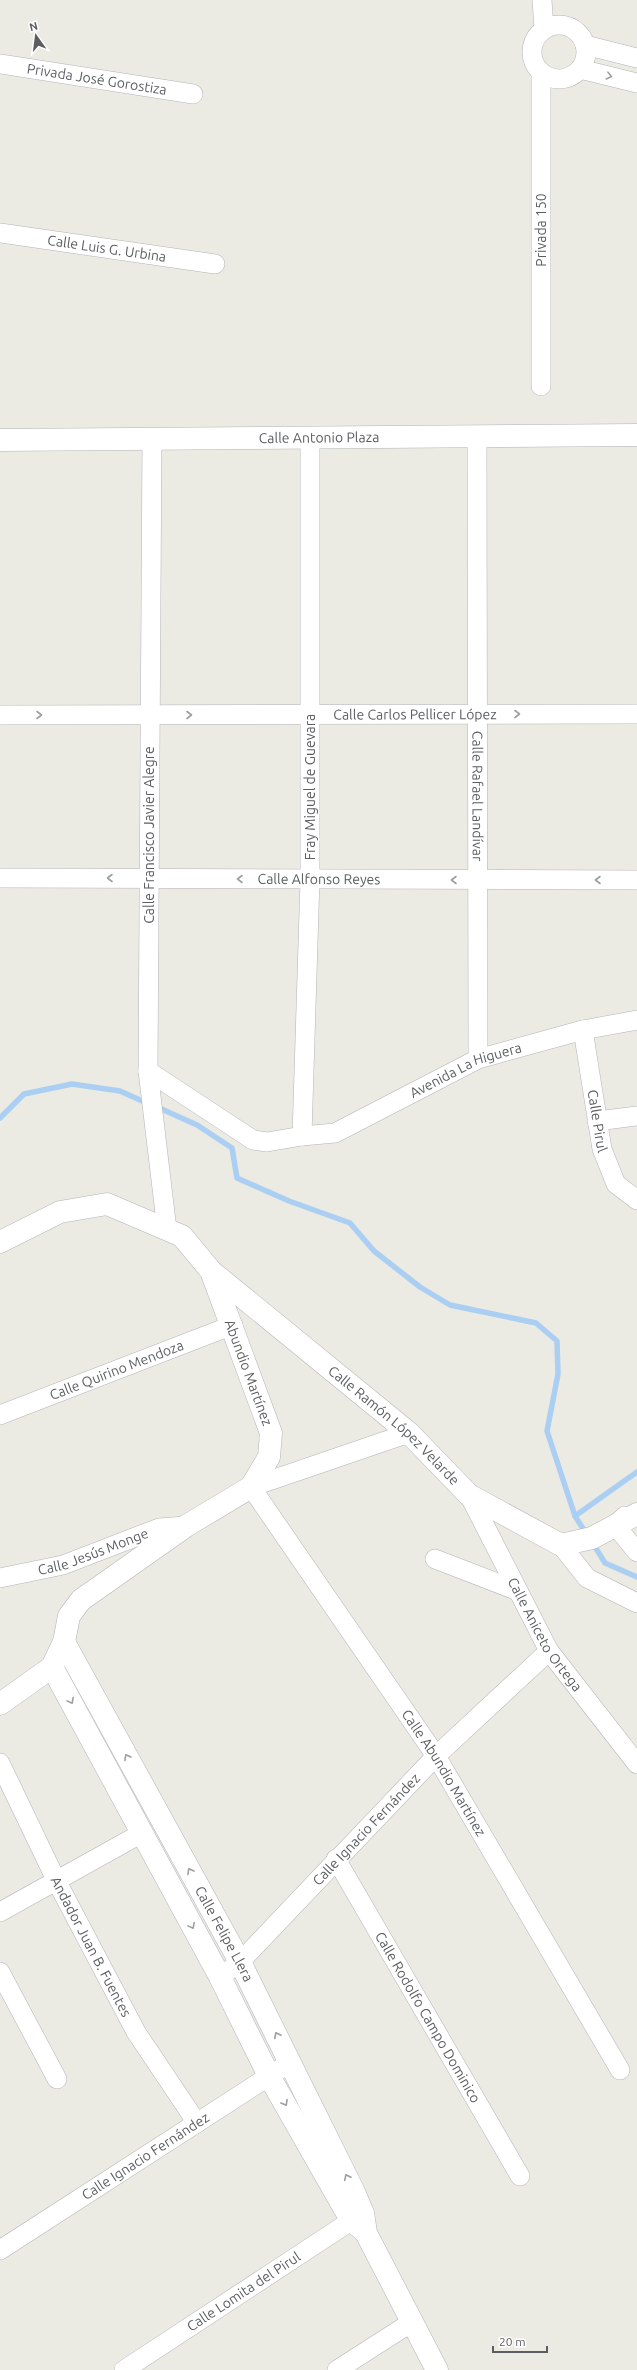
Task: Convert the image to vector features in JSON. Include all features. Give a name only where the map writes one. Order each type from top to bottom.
[{"type":"street","points":[[542,0],[544,30]]},
{"type":"street","points":[[552,26],[569,27],[582,37],[585,45],[586,58],[580,69],[574,75],[562,79],[549,78],[541,74],[536,67],[531,51],[533,42],[544,30],[552,26]]},
{"type":"street","points":[[585,45],[637,58]]},
{"type":"street","name":"Privada José Gorostiza","points":[[0,64],[193,94]]},
{"type":"street","points":[[580,69],[637,84]]},
{"type":"street","name":"Privada 150","points":[[541,74],[541,386]]},
{"type":"street","name":"Calle Luis G. Urbina","points":[[0,233],[215,264]]},
{"type":"street","name":"Calle Antonio Plaza","points":[[0,440],[637,435]]},
{"type":"street","name":"Calle Rafael Landívar","points":[[477,436],[478,1059]]},
{"type":"street","name":"Fray Miguel de Guevara","points":[[302,1136],[310,879],[310,438]]},
{"type":"street","name":"Calle Francisco Javier Alegre","points":[[152,439],[148,1076],[167,1230]]},
{"type":"street","name":"Calle Carlos Pellicer López","points":[[0,714],[637,714]]},
{"type":"street","name":"Calle Alfonso Reyes","points":[[0,878],[637,880]]},
{"type":"street","name":"Avenida La Higuera","points":[[148,1076],[253,1140],[267,1142],[302,1136],[335,1133],[478,1059],[583,1030],[637,1020]]},
{"type":"street","name":"Calle Pirul","points":[[583,1030],[602,1149],[616,1184],[637,1200]]},
{"type":"street","points":[[597,1124],[637,1116]]},
{"type":"street","name":"Abundio Martínez","points":[[0,1242],[60,1212],[107,1204],[182,1236],[211,1271],[233,1325],[271,1434],[269,1457],[251,1487],[186,1526],[81,1600],[69,1616],[64,1642],[52,1666]]},
{"type":"street","name":"Calle Ramón López Velarde","points":[[211,1271],[409,1433],[469,1495],[565,1545]]},
{"type":"street","name":"Calle Quirino Mendoza","points":[[0,1415],[233,1325]]},
{"type":"street","points":[[251,1487],[409,1433]]},
{"type":"street","name":"Calle Abundio Martínez","points":[[251,1487],[436,1756],[620,2070]]},
{"type":"street","name":"Calle Aniceto Ortega","points":[[469,1495],[549,1651],[637,1764]]},
{"type":"street","points":[[615,1525],[637,1504]]},
{"type":"street","points":[[637,1514],[592,1538],[565,1545],[587,1578],[637,1603]]},
{"type":"street","points":[[615,1525],[637,1552]]},
{"type":"street","name":"Calle Jesús Monge","points":[[0,1578],[63,1565],[159,1528],[186,1526]]},
{"type":"street","points":[[435,1559],[518,1592]]},
{"type":"street","name":"Calle Felipe Llera","points":[[64,1642],[240,1962],[291,2062],[360,2222],[437,2370]]},
{"type":"street","name":"Calle Ignacio Fernández","points":[[220,1977],[240,1962],[336,1859],[436,1756],[549,1651]]},
{"type":"street","points":[[0,1704],[52,1666]]},
{"type":"street","name":"Calle Felipe Llera","points":[[52,1666],[220,1977],[270,2076],[360,2222]]},
{"type":"street","name":"Andador Juan B. Fuentes","points":[[0,1763],[57,1882],[136,2032],[197,2123]]},
{"type":"street","points":[[0,1912],[57,1882],[142,1833]]},
{"type":"street","name":"Calle Rodolfo Campo Dominico","points":[[336,1859],[520,2176]]},
{"type":"street","points":[[0,1972],[57,2079]]},
{"type":"street","name":"Calle Ignacio Fernández","points":[[0,2250],[291,2062]]},
{"type":"street","name":"Calle Lomita del Pirul","points":[[124,2370],[360,2222]]},
{"type":"street","points":[[337,2370],[412,2322]]},
{"type":"waterway","points":[[0,1118],[24,1094],[72,1084],[120,1091],[149,1104]]},
{"type":"waterway","points":[[157,1107],[197,1125],[232,1148],[237,1178],[289,1201],[350,1223],[374,1251],[420,1287],[450,1305],[536,1323],[557,1341],[558,1374],[547,1431],[575,1516],[587,1535]]},
{"type":"waterway","points":[[575,1516],[637,1472]]},
{"type":"waterway","points":[[592,1542],[605,1563],[637,1577]]}]
